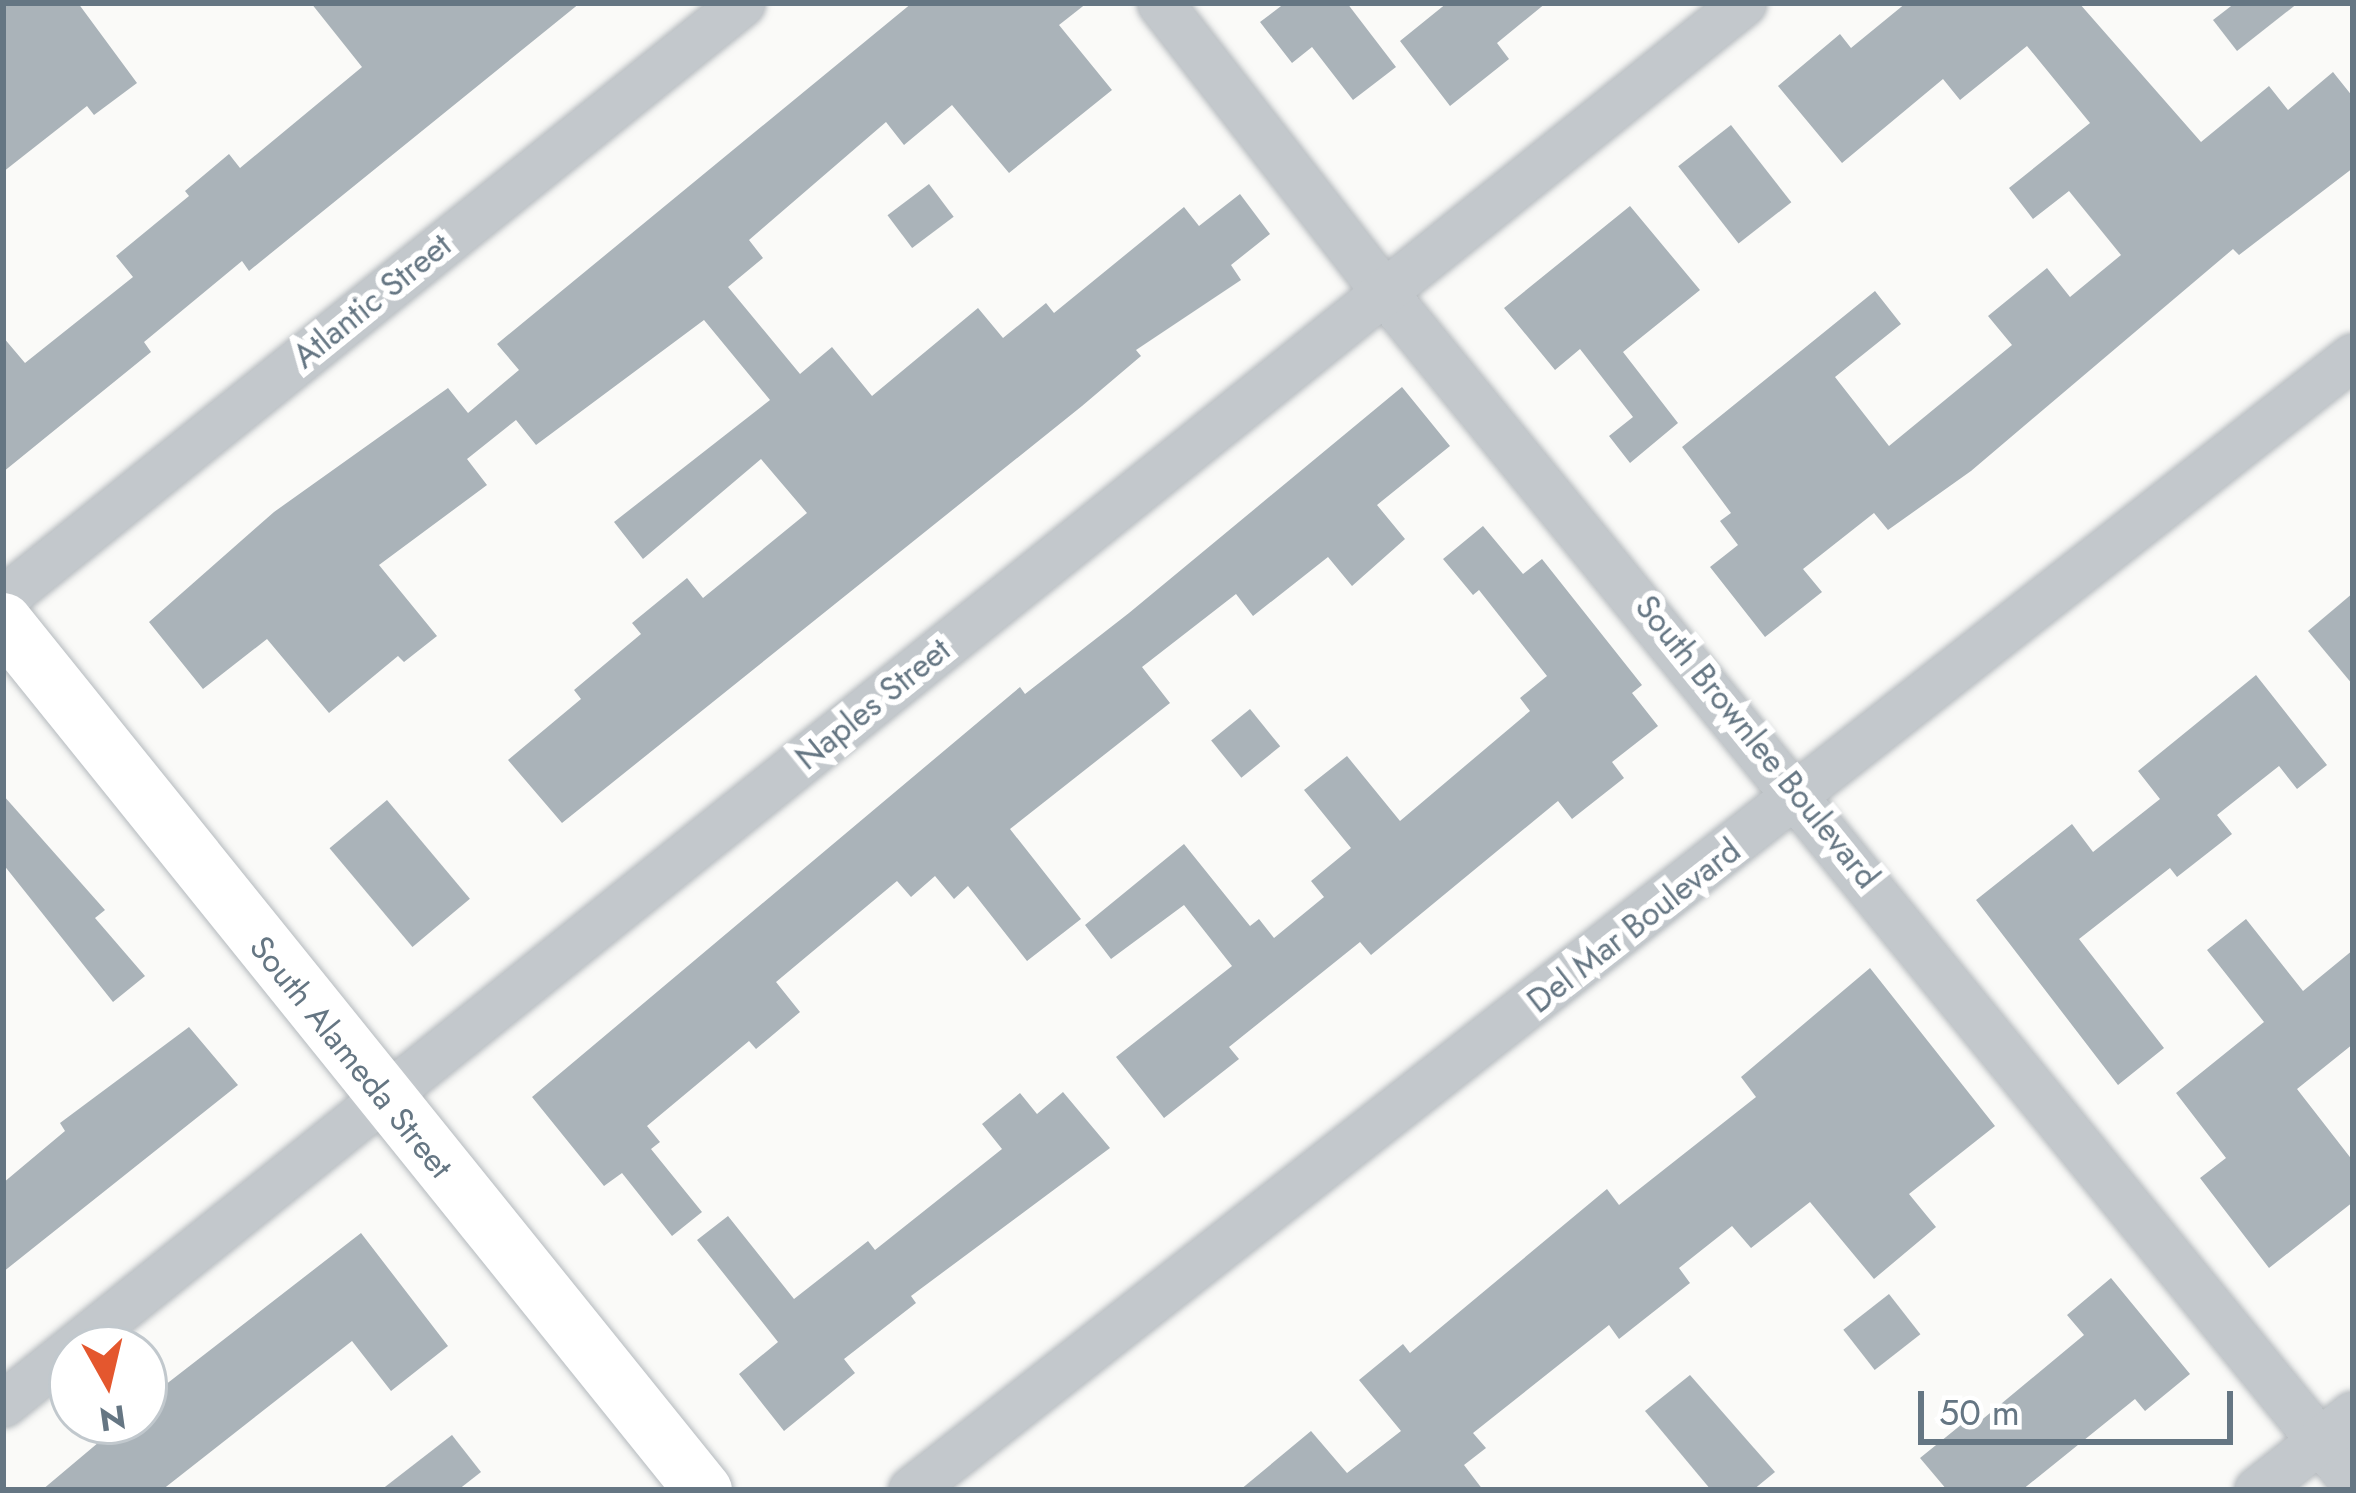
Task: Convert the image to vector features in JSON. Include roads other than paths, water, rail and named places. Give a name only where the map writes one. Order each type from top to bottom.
[{"type":"main road","name":"South Alameda Street","points":[[3,621],[382,1099],[703,1490]]},
{"type":"street","name":"Atlantic Street","points":[[3,599],[742,3]]},
{"type":"street","name":"South Brownlee Boulevard","points":[[1160,3],[1384,292],[1802,796],[2337,1426],[2353,1482]]},
{"type":"street","name":"Naples Street","points":[[3,1404],[1743,3]]},
{"type":"street","name":"Del Mar Boulevard","points":[[911,1490],[1802,796],[2353,356]]},
{"type":"street","points":[[2258,1490],[2337,1426]]}]
